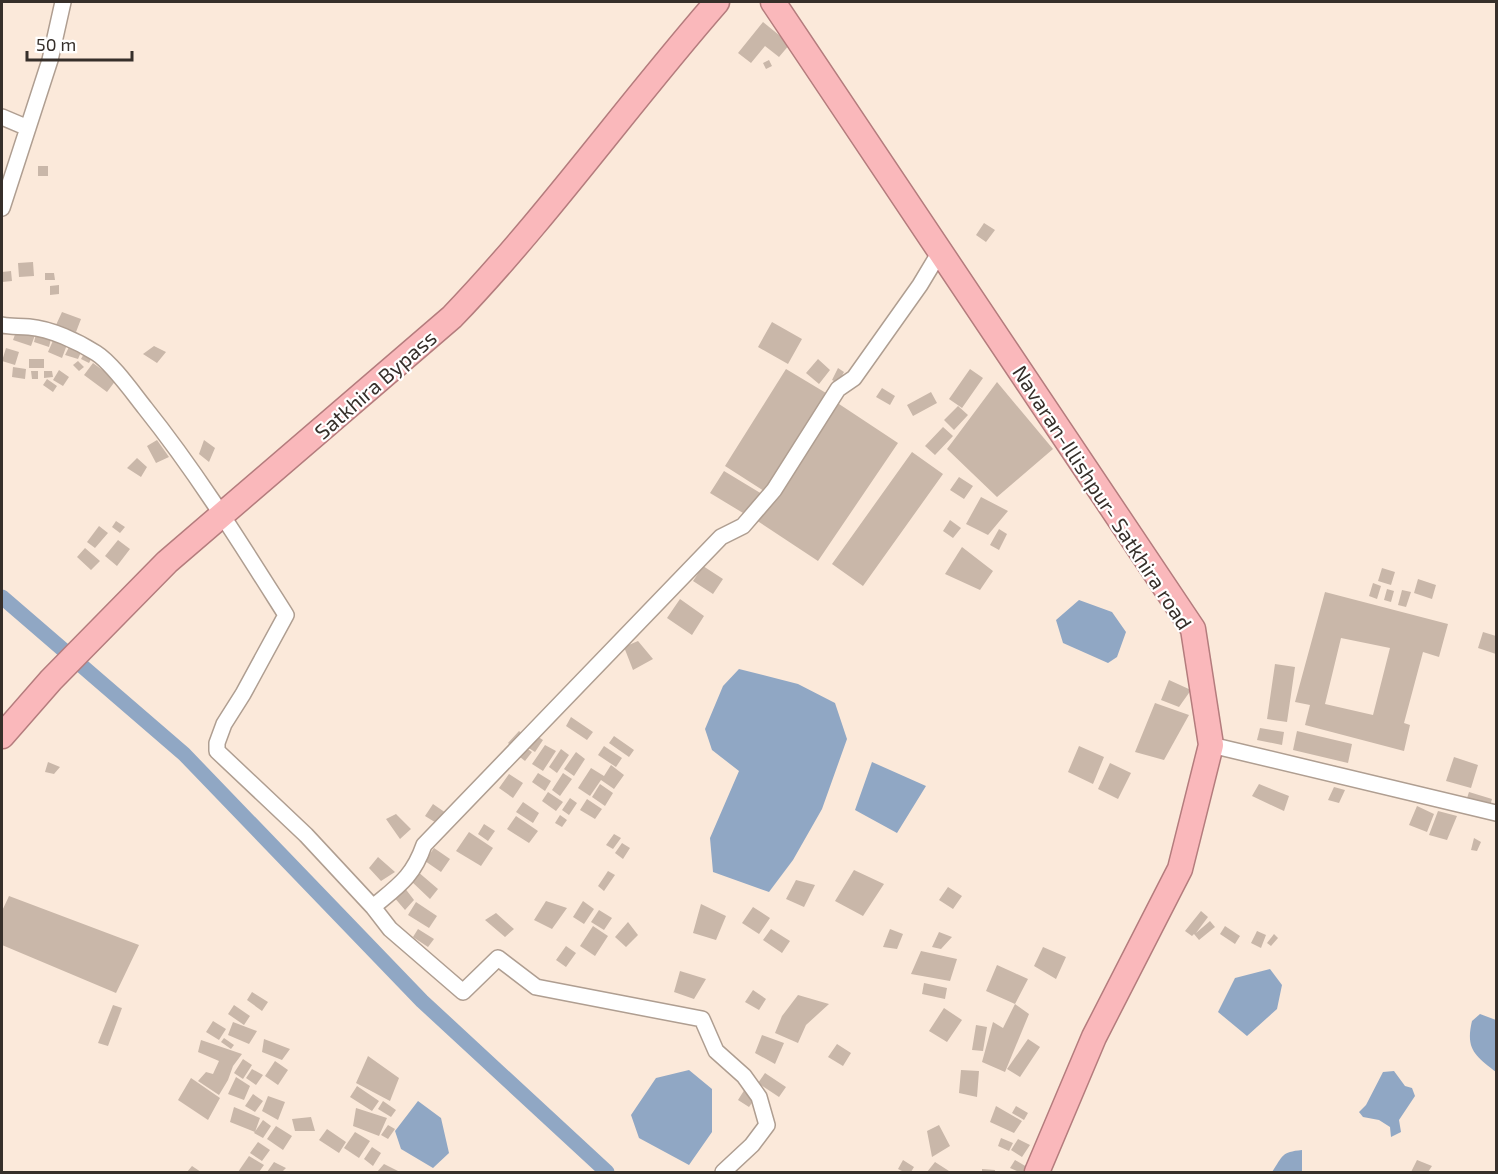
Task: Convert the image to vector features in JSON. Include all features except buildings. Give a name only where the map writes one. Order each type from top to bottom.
[{"type":"highway","name":"Satkhira Bypass","points":[[2,736],[51,680],[167,562],[452,318],[491,277],[667,58],[717,2]]},
{"type":"highway","name":"Navaran-Illishpur- Satkhira road","points":[[773,2],[1193,629],[1211,745],[1180,869],[1094,1036],[1037,1173]]},
{"type":"street","points":[[2,208],[50,60],[63,2]]},
{"type":"street","points":[[2,117],[28,128]]},
{"type":"street","points":[[374,907],[417,865],[424,845],[631,628],[721,537],[743,526],[774,490],[838,389],[854,378],[920,285],[940,250]]},
{"type":"street","points":[[2,325],[30,327],[63,336],[98,354],[128,387],[180,453],[286,615],[224,724],[217,743],[217,751],[306,835],[374,907],[390,929],[463,992],[498,958],[536,987],[702,1019],[716,1051],[744,1076],[759,1097],[767,1125],[752,1145],[723,1173]]},
{"type":"street","points":[[1211,745],[1497,813]]},
{"type":"water","points":[[1079,600],[1112,612],[1126,632],[1117,657],[1108,663],[1063,643],[1056,620]]},
{"type":"water","points":[[739,669],[798,684],[835,703],[847,739],[822,809],[793,860],[769,892],[713,872],[710,838],[739,771],[712,750],[705,729],[723,686]]},
{"type":"water","points":[[872,762],[926,786],[897,833],[855,810]]},
{"type":"water","points":[[1270,969],[1282,985],[1277,1009],[1247,1036],[1218,1012],[1235,978]]},
{"type":"water","points":[[1480,1014],[1496,1020],[1496,1072],[1478,1056],[1471,1046],[1472,1021]]},
{"type":"water","points":[[689,1070],[712,1089],[712,1132],[689,1165],[639,1138],[631,1115],[656,1078]]},
{"type":"water","points":[[1394,1071],[1405,1086],[1412,1088],[1415,1096],[1399,1120],[1401,1132],[1391,1137],[1390,1127],[1379,1120],[1363,1117],[1359,1112],[1366,1105],[1383,1072]]},
{"type":"water","points":[[418,1101],[441,1118],[449,1153],[433,1168],[401,1149],[395,1131]]},
{"type":"water","points":[[1302,1150],[1302,1172],[1272,1172],[1283,1156]]},
{"type":"waterway","points":[[2,597],[184,754],[422,1001],[607,1172]]}]
